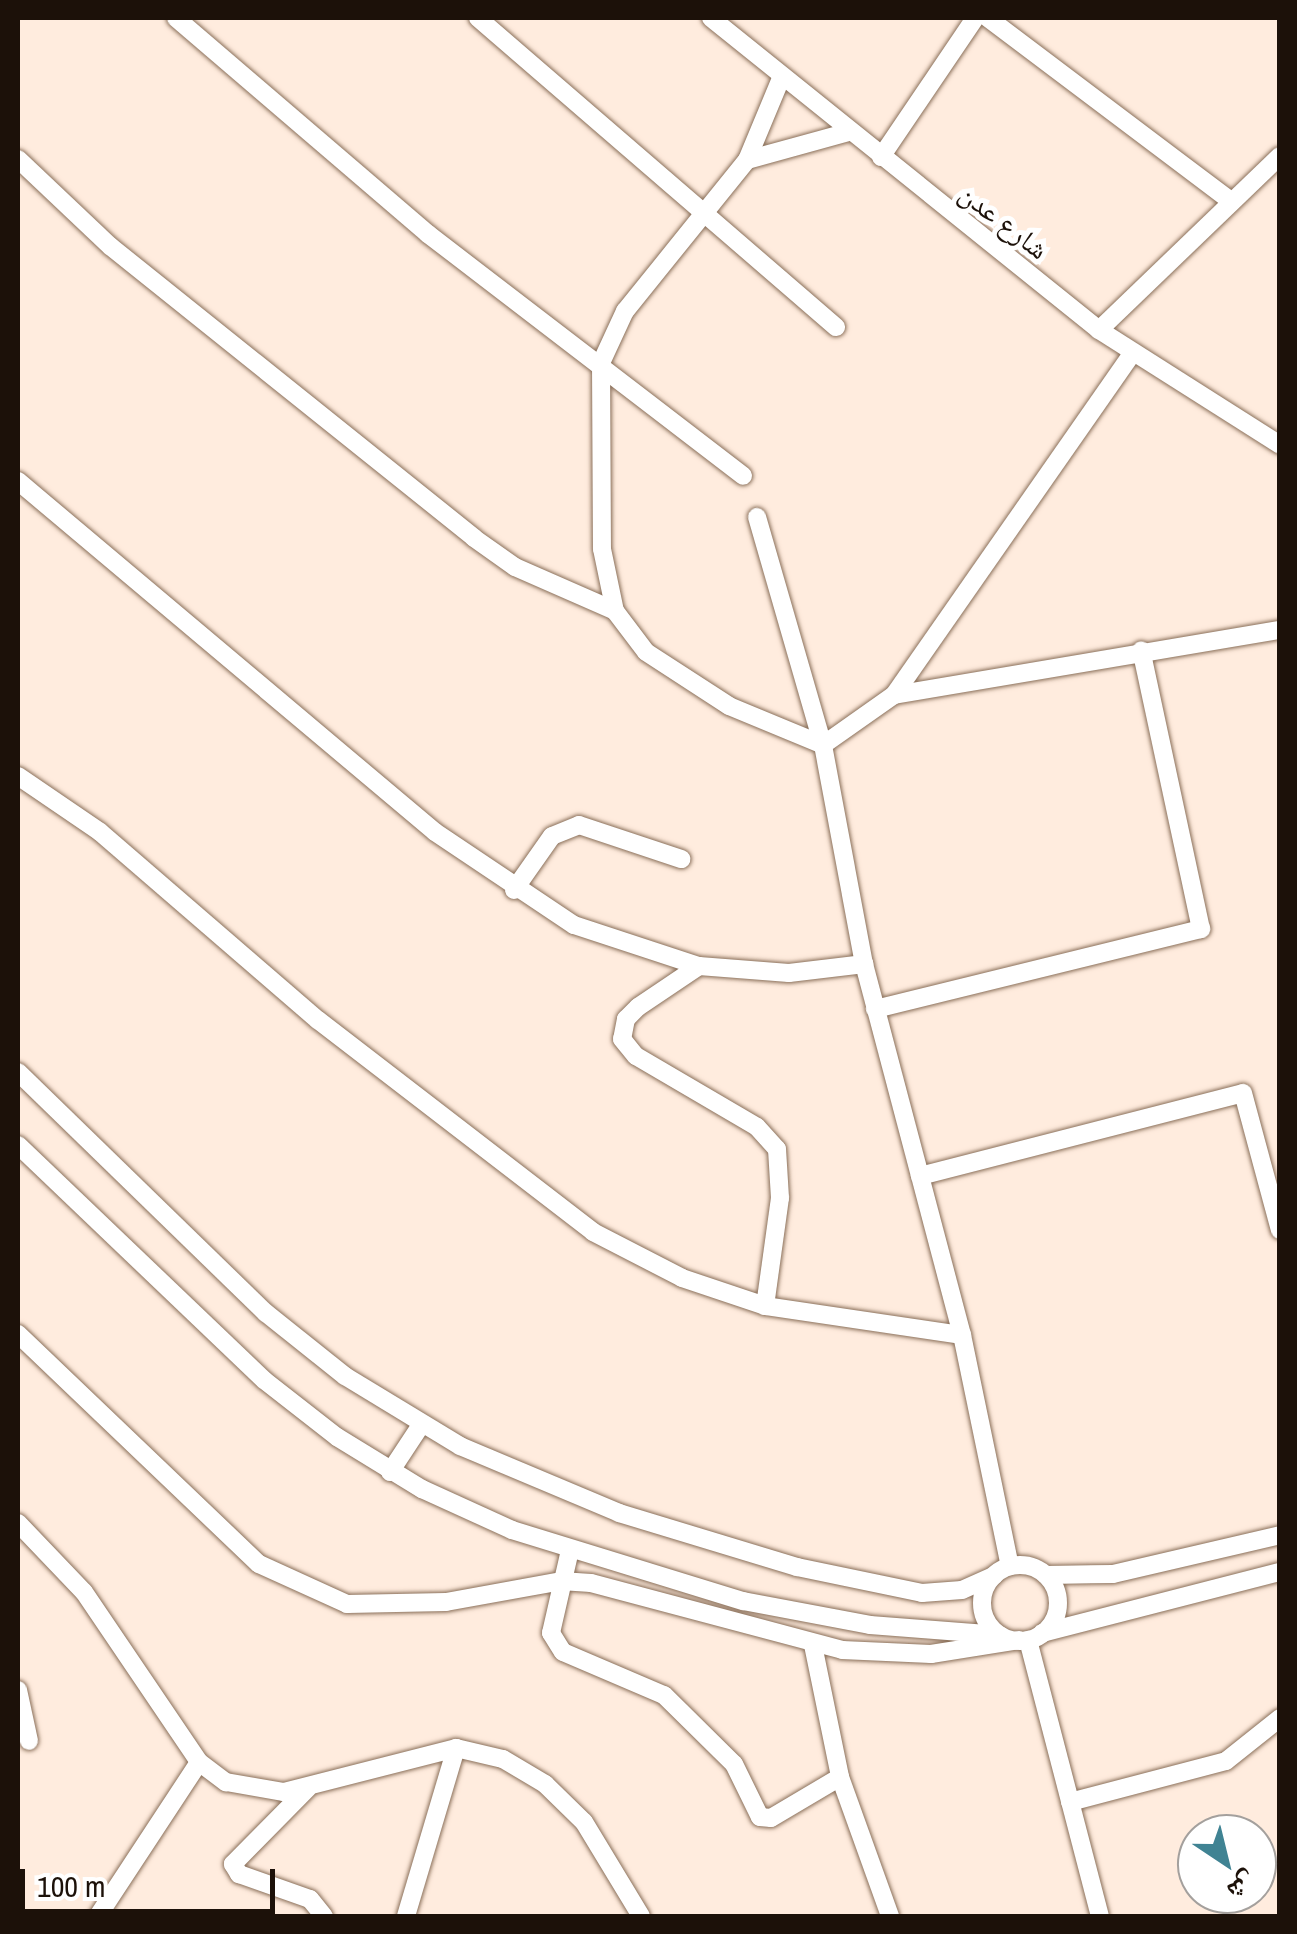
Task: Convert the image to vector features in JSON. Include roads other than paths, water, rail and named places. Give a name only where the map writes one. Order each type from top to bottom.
[{"type":"street","points":[[176,18],[428,234],[744,476]]},
{"type":"street","points":[[478,18],[700,215],[836,327]]},
{"type":"street","name":"شارع عدن","points":[[711,18],[1099,330],[1280,445]]},
{"type":"street","points":[[881,156],[975,18]]},
{"type":"street","points":[[988,18],[1231,201]]},
{"type":"street","points":[[782,76],[747,160],[625,311],[600,363],[601,533],[615,611],[646,652],[684,682],[823,745]]},
{"type":"street","points":[[747,160],[849,132]]},
{"type":"street","points":[[1099,330],[1280,156]]},
{"type":"street","points":[[18,160],[110,246],[474,538],[515,567],[615,611]]},
{"type":"street","points":[[823,745],[894,695],[1132,354]]},
{"type":"street","points":[[18,481],[435,832],[514,890],[574,925],[699,966],[789,973],[864,964]]},
{"type":"street","points":[[757,517],[823,745],[864,964],[962,1335],[1010,1566]]},
{"type":"street","points":[[894,695],[1141,650],[1280,630]]},
{"type":"street","points":[[875,1009],[1201,929],[1141,650]]},
{"type":"street","points":[[18,776],[100,832],[318,1020],[593,1232],[682,1278],[766,1306],[962,1335]]},
{"type":"street","points":[[514,890],[552,836],[579,825],[680,859]]},
{"type":"street","points":[[699,966],[638,1007],[626,1019],[622,1039],[636,1056],[757,1127],[776,1150],[780,1198],[766,1306]]},
{"type":"street","points":[[18,1063],[34,1088]]},
{"type":"street","points":[[18,1072],[266,1312],[420,1424],[589,1502],[778,1562],[922,1593],[962,1590],[1010,1566],[1046,1576],[1114,1574],[1280,1535]]},
{"type":"street","points":[[920,1176],[1243,1093],[1280,1230]]},
{"type":"street","points":[[18,1145],[264,1380],[390,1472],[570,1550],[812,1616],[1022,1637]]},
{"type":"street","points":[[18,1334],[219,1531],[259,1564],[305,1589],[347,1604],[384,1607],[561,1581],[616,1588],[813,1646],[901,1654],[1022,1637],[1280,1572]]},
{"type":"street","points":[[390,1472],[420,1424]]},
{"type":"street","points":[[18,1523],[84,1592],[198,1762],[246,1790],[308,1788],[456,1748],[522,1767],[562,1799],[609,1855],[641,1916]]},
{"type":"street","points":[[570,1550],[550,1633],[555,1645],[664,1694],[734,1764],[760,1818],[771,1818],[840,1778]]},
{"type":"street","points":[[994,1576],[984,1612],[1022,1637],[1100,1916]]},
{"type":"street","points":[[1022,1637],[1058,1600],[1046,1576]]},
{"type":"street","points":[[813,1646],[840,1778],[890,1916]]},
{"type":"street","points":[[18,1690],[29,1741]]},
{"type":"street","points":[[1070,1802],[1226,1761],[1280,1718]]},
{"type":"street","points":[[406,1916],[456,1748]]},
{"type":"street","points":[[98,1916],[198,1762]]},
{"type":"street","points":[[308,1788],[263,1826],[233,1864],[239,1874],[310,1899],[324,1916]]}]
